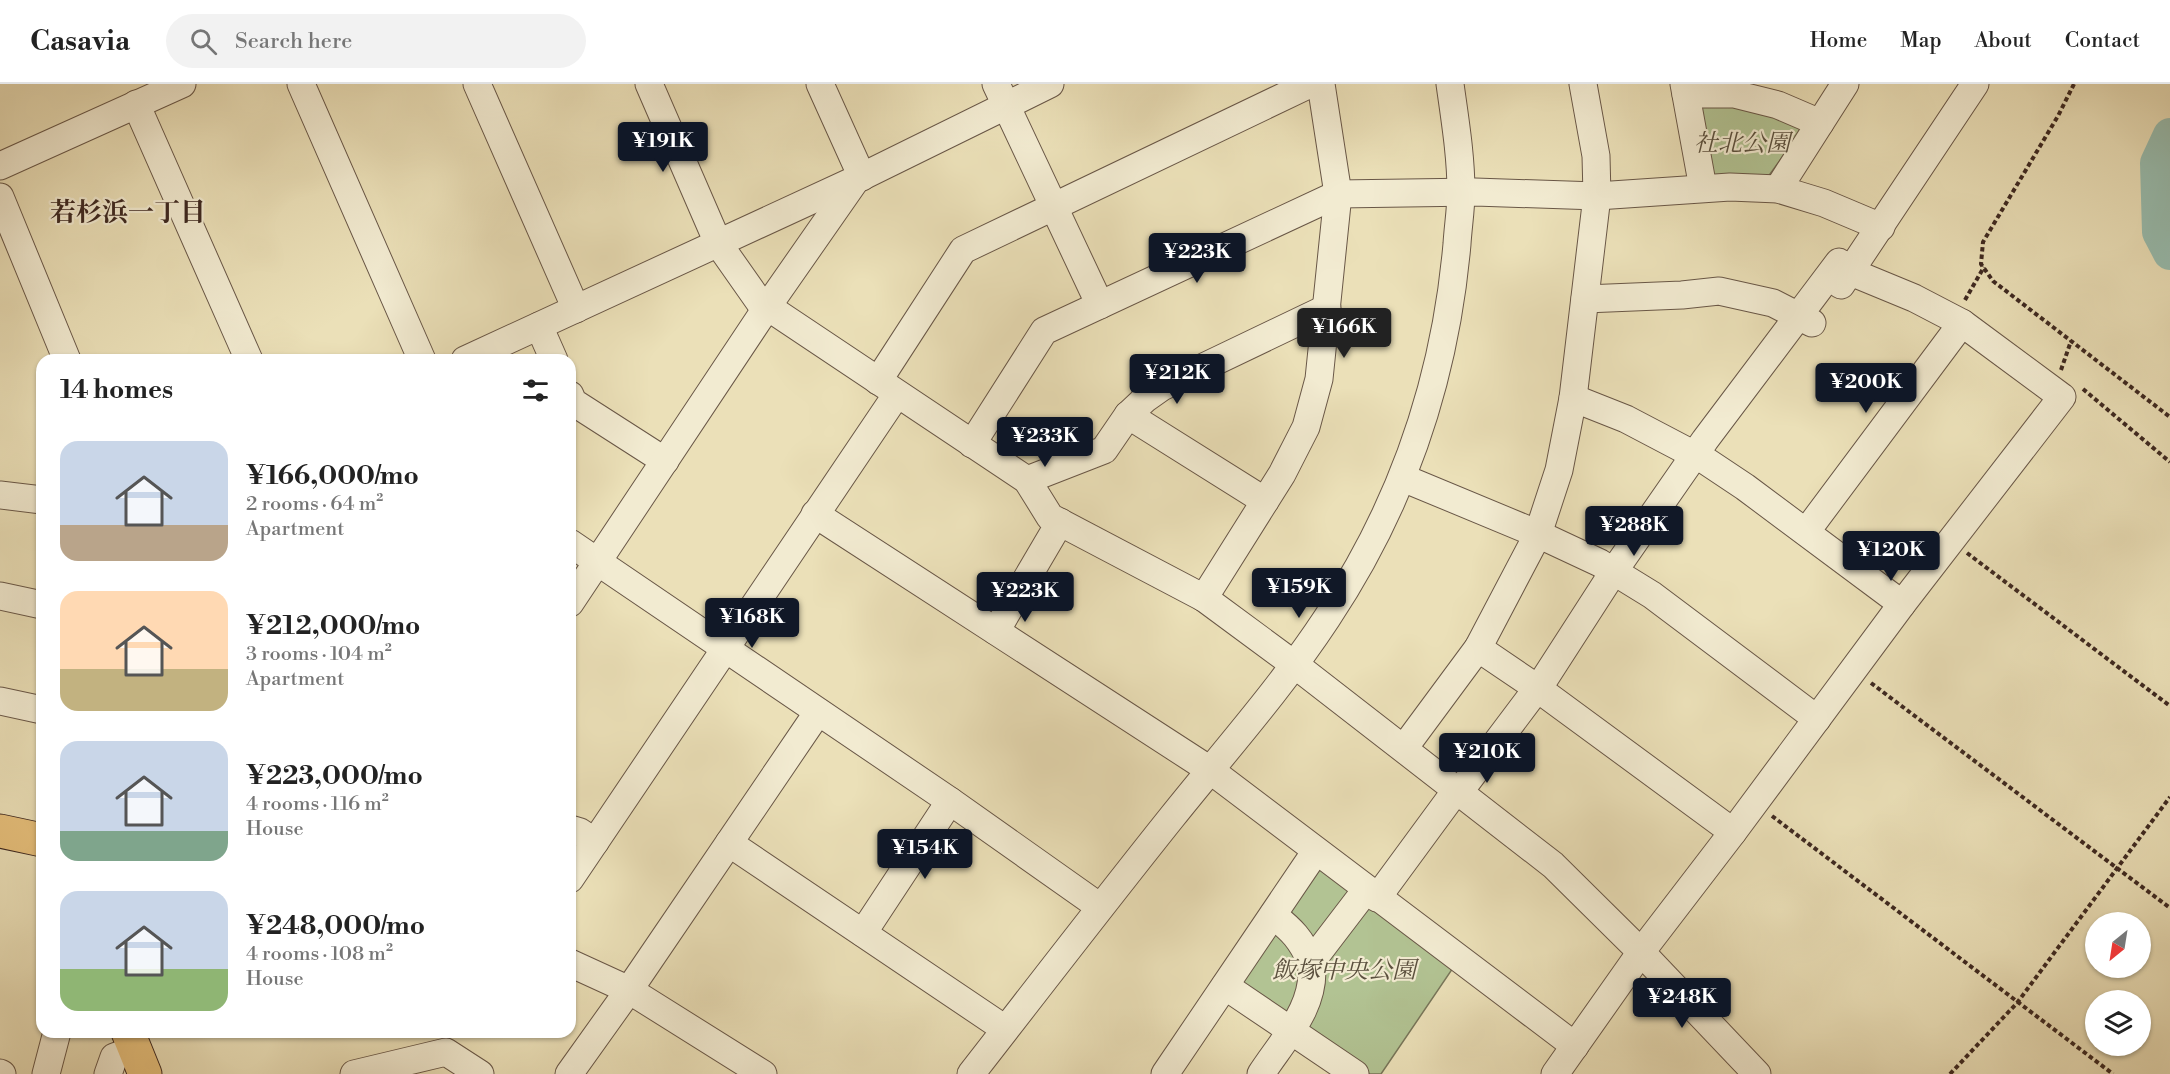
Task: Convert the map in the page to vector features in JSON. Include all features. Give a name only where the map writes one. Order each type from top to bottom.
[{"type":"main road","points":[[0,831],[36,839]]},
{"type":"street","points":[[0,166],[182,84]]},
{"type":"street","points":[[301,84],[419,354]]},
{"type":"street","points":[[477,84],[576,309]]},
{"type":"street","points":[[649,84],[718,243],[766,309],[1027,480],[1050,517],[1204,598],[1460,791],[1553,865],[1641,952],[1756,1074]]},
{"type":"street","points":[[820,84],[859,178]]},
{"type":"street","points":[[478,354],[859,178],[1001,94],[1050,84]]},
{"type":"street","points":[[576,870],[815,514],[888,388],[963,250],[1310,84]]},
{"type":"street","points":[[1204,598],[1282,474],[1306,428],[1319,379],[1338,194],[1321,84]]},
{"type":"street","points":[[970,1074],[1294,664],[1326,620],[1382,524],[1403,478],[1422,422],[1439,362],[1454,283],[1461,192],[1450,84]]},
{"type":"street","points":[[1404,748],[1478,648],[1538,534],[1559,470],[1573,398],[1597,196],[1596,156],[1583,84]]},
{"type":"street","points":[[1778,189],[1845,84]]},
{"type":"street","points":[[1311,962],[1372,894],[1449,800],[1460,791],[1538,688],[1614,571],[1845,267],[1881,227],[1975,84]]},
{"type":"street","points":[[1703,188],[1685,89],[1734,94],[1778,105],[1820,123]]},
{"type":"street","points":[[1001,94],[1100,305]]},
{"type":"street","points":[[136,105],[246,354]]},
{"type":"street","points":[[576,594],[766,309],[859,178]]},
{"type":"street","points":[[972,444],[1044,331],[1338,194],[1461,192],[1597,196],[1703,188],[1778,189],[1824,202],[1881,227]]},
{"type":"street","points":[[0,197],[11,258],[64,354]]},
{"type":"street","points":[[1555,1074],[1641,952],[1755,803],[2058,394],[1959,321],[1845,267]]},
{"type":"street","points":[[1585,299],[1719,291],[1773,303],[1805,319]]},
{"type":"street","points":[[1027,480],[1104,450],[1128,415],[1144,399],[1162,387],[1327,308]]},
{"type":"street","points":[[1806,532],[1959,321]]},
{"type":"street","points":[[539,326],[551,354]]},
{"type":"street","points":[[1573,398],[1626,419],[1700,458],[1745,487],[1902,604]]},
{"type":"street","points":[[576,404],[665,461]]},
{"type":"street","points":[[1128,415],[1265,501]]},
{"type":"street","points":[[1403,478],[1538,534],[1614,571],[1652,595],[1817,719]]},
{"type":"street","points":[[0,495],[36,499]]},
{"type":"street","points":[[815,514],[1210,770],[1575,1046]]},
{"type":"street","points":[[996,631],[1060,522]]},
{"type":"street","points":[[576,547],[950,801],[1100,907]]},
{"type":"street","points":[[0,596],[36,603]]},
{"type":"street","points":[[1478,648],[1538,688],[1733,832]]},
{"type":"street","points":[[0,701],[36,709]]},
{"type":"street","points":[[569,1074],[629,990],[818,712]]},
{"type":"street","points":[[863,933],[950,801]]},
{"type":"street","points":[[576,831],[595,842]]},
{"type":"street","points":[[729,843],[1005,1029]]},
{"type":"street","points":[[1165,1074],[1316,851]]},
{"type":"street","points":[[1261,1074],[1305,1007],[1311,992],[1313,976],[1311,962],[1302,942],[1290,928],[1273,915]]},
{"type":"street","points":[[576,966],[629,990],[763,1074]]},
{"type":"street","points":[[1225,986],[1355,1074]]},
{"type":"street","points":[[46,1074],[55,1038]]},
{"type":"street","points":[[108,1074],[114,1057],[136,1052]]},
{"type":"street","points":[[354,1074],[446,1052],[480,1074]]},
{"type":"path","points":[[2074,84],[2058,116],[1983,242],[1982,264],[1993,281],[2170,417]]},
{"type":"path","points":[[1959,321],[1984,267]]},
{"type":"path","points":[[2058,394],[2071,341]]},
{"type":"path","points":[[2058,394],[2070,388],[2083,389],[2170,462]]},
{"type":"path","points":[[1950,541],[2170,706]]},
{"type":"path","points":[[1854,669],[2170,908]]},
{"type":"path","points":[[1950,1074],[2016,1003],[2170,797]]},
{"type":"path","points":[[1755,803],[2016,1003],[2113,1074]]},
{"type":"green space","name":"社北公園","points":[[1697,102],[1732,103],[1805,126],[1765,181],[1711,180]]},
{"type":"green space","name":"飯塚中央公園","points":[[1317,864],[1455,965],[1381,1074],[1370,1074],[1236,981]]},
{"type":"waterway","points":[[2170,135],[2157,163],[2159,232],[2170,253]]},
{"type":"district","name":"若杉浜一丁目","points":[[128,212]]}]
